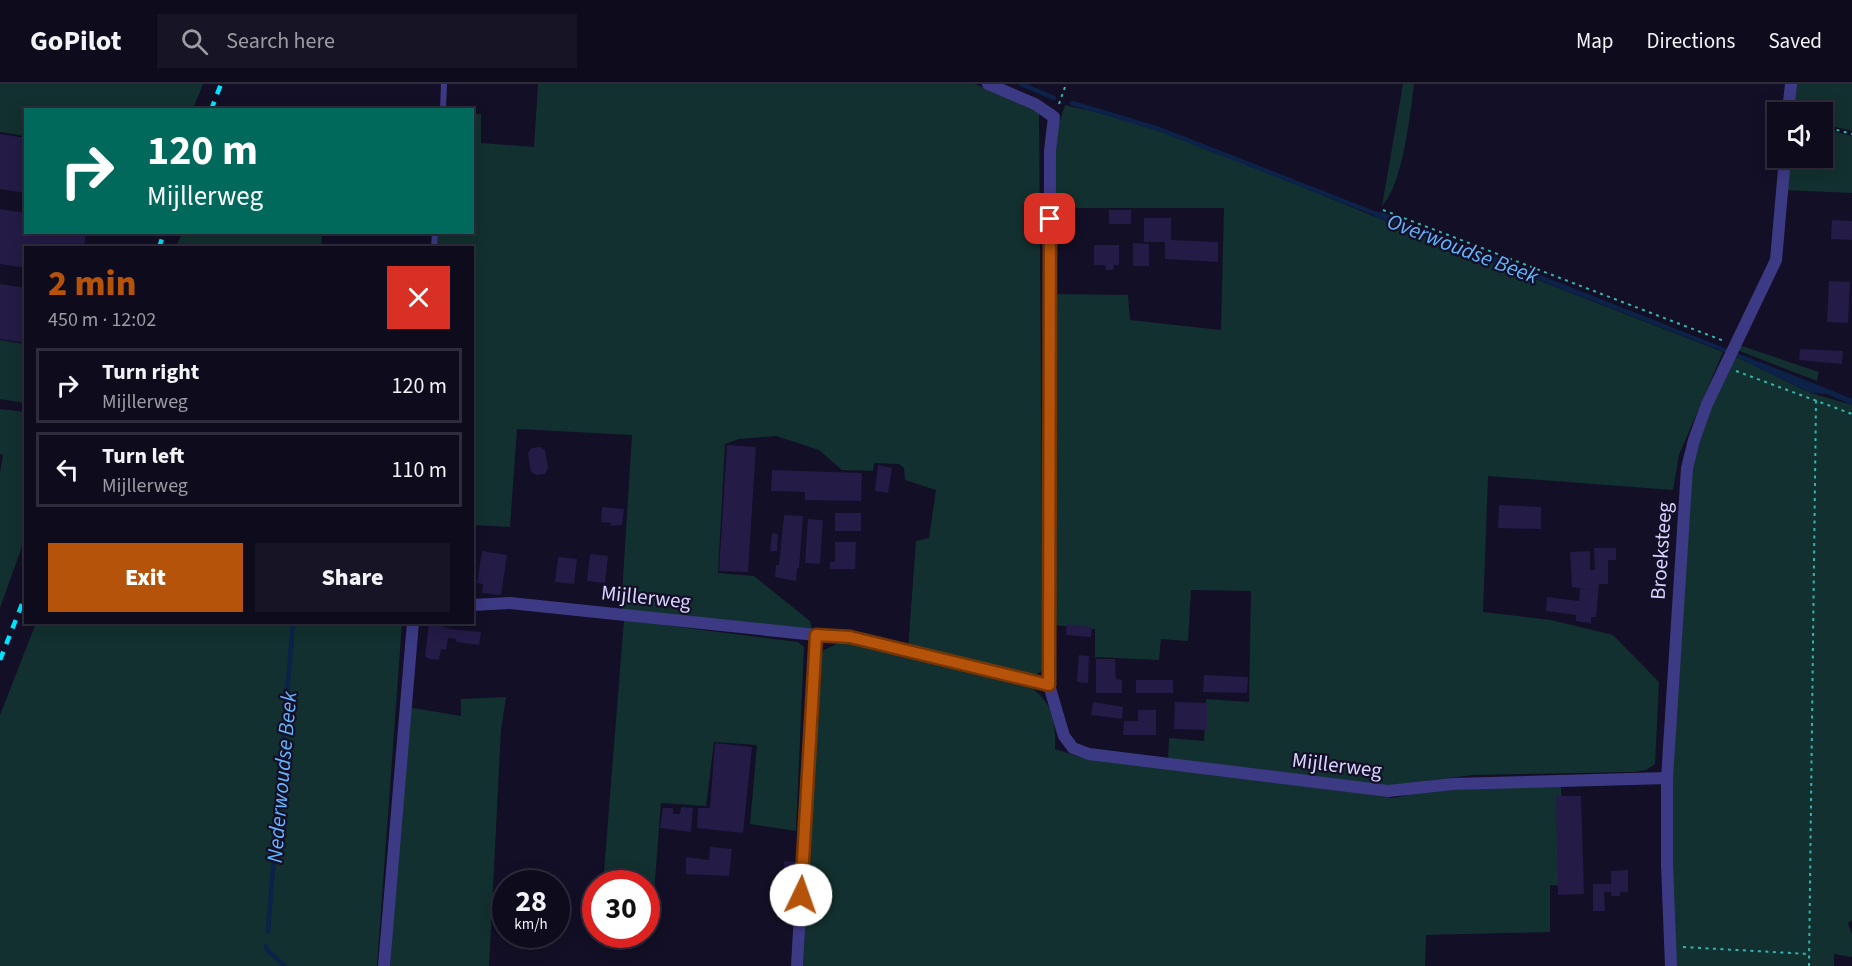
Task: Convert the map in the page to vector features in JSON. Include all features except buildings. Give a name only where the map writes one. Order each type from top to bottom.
[{"type":"street","name":"Mijllerweg","points":[[988,84],[1035,104],[1054,117],[1050,151],[1049,685],[1064,736],[1073,748],[1089,754],[1388,791],[1453,784],[1667,778]]},
{"type":"street","points":[[1789,102],[1791,84]]},
{"type":"street","name":"Broeksteeg","points":[[1671,966],[1667,865],[1667,778],[1687,468],[1707,404],[1776,260],[1784,168]]},
{"type":"street","name":"Mijllerweg","points":[[474,605],[510,603],[850,637],[1049,685]]},
{"type":"street","points":[[384,966],[413,624]]},
{"type":"street","points":[[797,966],[816,635]]},
{"type":"lane","points":[[443,108],[444,84]]},
{"type":"path","points":[[1058,106],[1066,84]]},
{"type":"path","points":[[1833,129],[1852,134]]},
{"type":"path","points":[[1383,210],[1735,346]]},
{"type":"path","points":[[1726,364],[1852,414]]},
{"type":"path","points":[[1809,966],[1816,400]]},
{"type":"path","points":[[1671,947],[1809,954]]},
{"type":"green space","points":[[0,84],[203,84],[193,108],[24,108],[24,136],[0,132]]},
{"type":"green space","points":[[538,84],[975,84],[1039,111],[1043,670],[1034,676],[908,649],[916,541],[929,538],[936,490],[905,480],[904,468],[899,464],[874,463],[873,471],[842,470],[819,450],[776,436],[739,439],[725,444],[718,573],[754,576],[810,621],[812,630],[621,610],[632,435],[517,429],[510,527],[474,525],[474,246],[437,246],[438,234],[474,234],[474,114],[481,114],[481,143],[534,147]]},
{"type":"green space","points":[[1403,84],[1414,84],[1408,130],[1395,182],[1382,206]]},
{"type":"green space","points":[[1792,84],[1852,84],[1852,131],[1833,126],[1833,102],[1791,102]]},
{"type":"green space","points":[[1065,105],[1154,126],[1373,216],[1723,352],[1679,455],[1673,490],[1488,476],[1483,612],[1551,620],[1613,635],[1659,682],[1655,764],[1646,770],[1634,772],[1473,775],[1379,787],[1168,759],[1169,738],[1204,741],[1206,699],[1249,702],[1251,591],[1191,590],[1188,641],[1161,639],[1159,660],[1095,657],[1095,629],[1052,625],[1055,294],[1128,295],[1130,320],[1221,330],[1224,208],[1063,208],[1054,202],[1057,130]]},
{"type":"green space","points":[[1833,131],[1852,136],[1852,193],[1783,190],[1786,168],[1833,168]]},
{"type":"green space","points":[[181,234],[322,234],[321,246],[176,246]]},
{"type":"green space","points":[[0,340],[24,344],[24,403],[0,399]]},
{"type":"green space","points":[[1739,345],[1819,372],[1817,381],[1737,350]]},
{"type":"green space","points":[[1732,355],[1811,393],[1852,405],[1852,920],[1848,923],[1852,935],[1852,957],[1834,954],[1834,966],[1675,966],[1670,853],[1671,713],[1691,461],[1714,396],[1728,374]]},
{"type":"green space","points":[[0,409],[24,412],[24,541],[0,608],[0,472],[3,455],[0,454]]},
{"type":"green space","points":[[624,620],[798,642],[804,647],[796,831],[750,824],[757,745],[714,742],[706,806],[661,803],[656,870],[604,870]]},
{"type":"green space","points":[[36,624],[402,624],[377,966],[0,966],[0,715]]},
{"type":"green space","points":[[841,642],[1033,689],[1045,702],[1052,716],[1055,749],[1080,757],[1394,798],[1425,791],[1561,785],[1563,886],[1550,885],[1550,932],[1426,935],[1425,966],[803,966],[822,654],[824,650]]},
{"type":"green space","points":[[506,697],[501,730],[494,870],[492,870],[489,966],[390,966],[407,707],[461,716],[461,699]]},
{"type":"water","points":[[1379,211],[1843,395],[1852,399],[1852,405],[1827,394],[1811,393],[1732,355],[1373,216]]},
{"type":"waterway","name":"Overwoudse Beek","points":[[1021,84],[1054,98]]},
{"type":"waterway","name":"Overwoudse Beek","points":[[1072,103],[1159,129],[1379,215]]},
{"type":"waterway","name":"Nederwoudse Beek","points":[[268,931],[293,624]]},
{"type":"waterway","name":"Nederwoudse Beek","points":[[266,946],[267,950],[285,966]]},
{"type":"railway","points":[[212,108],[221,84]]},
{"type":"railway","points":[[160,246],[163,234]]},
{"type":"railway","points":[[0,660],[24,599]]},
{"type":"route","points":[[801,895],[816,635],[850,637],[1049,685],[1050,219]]}]
